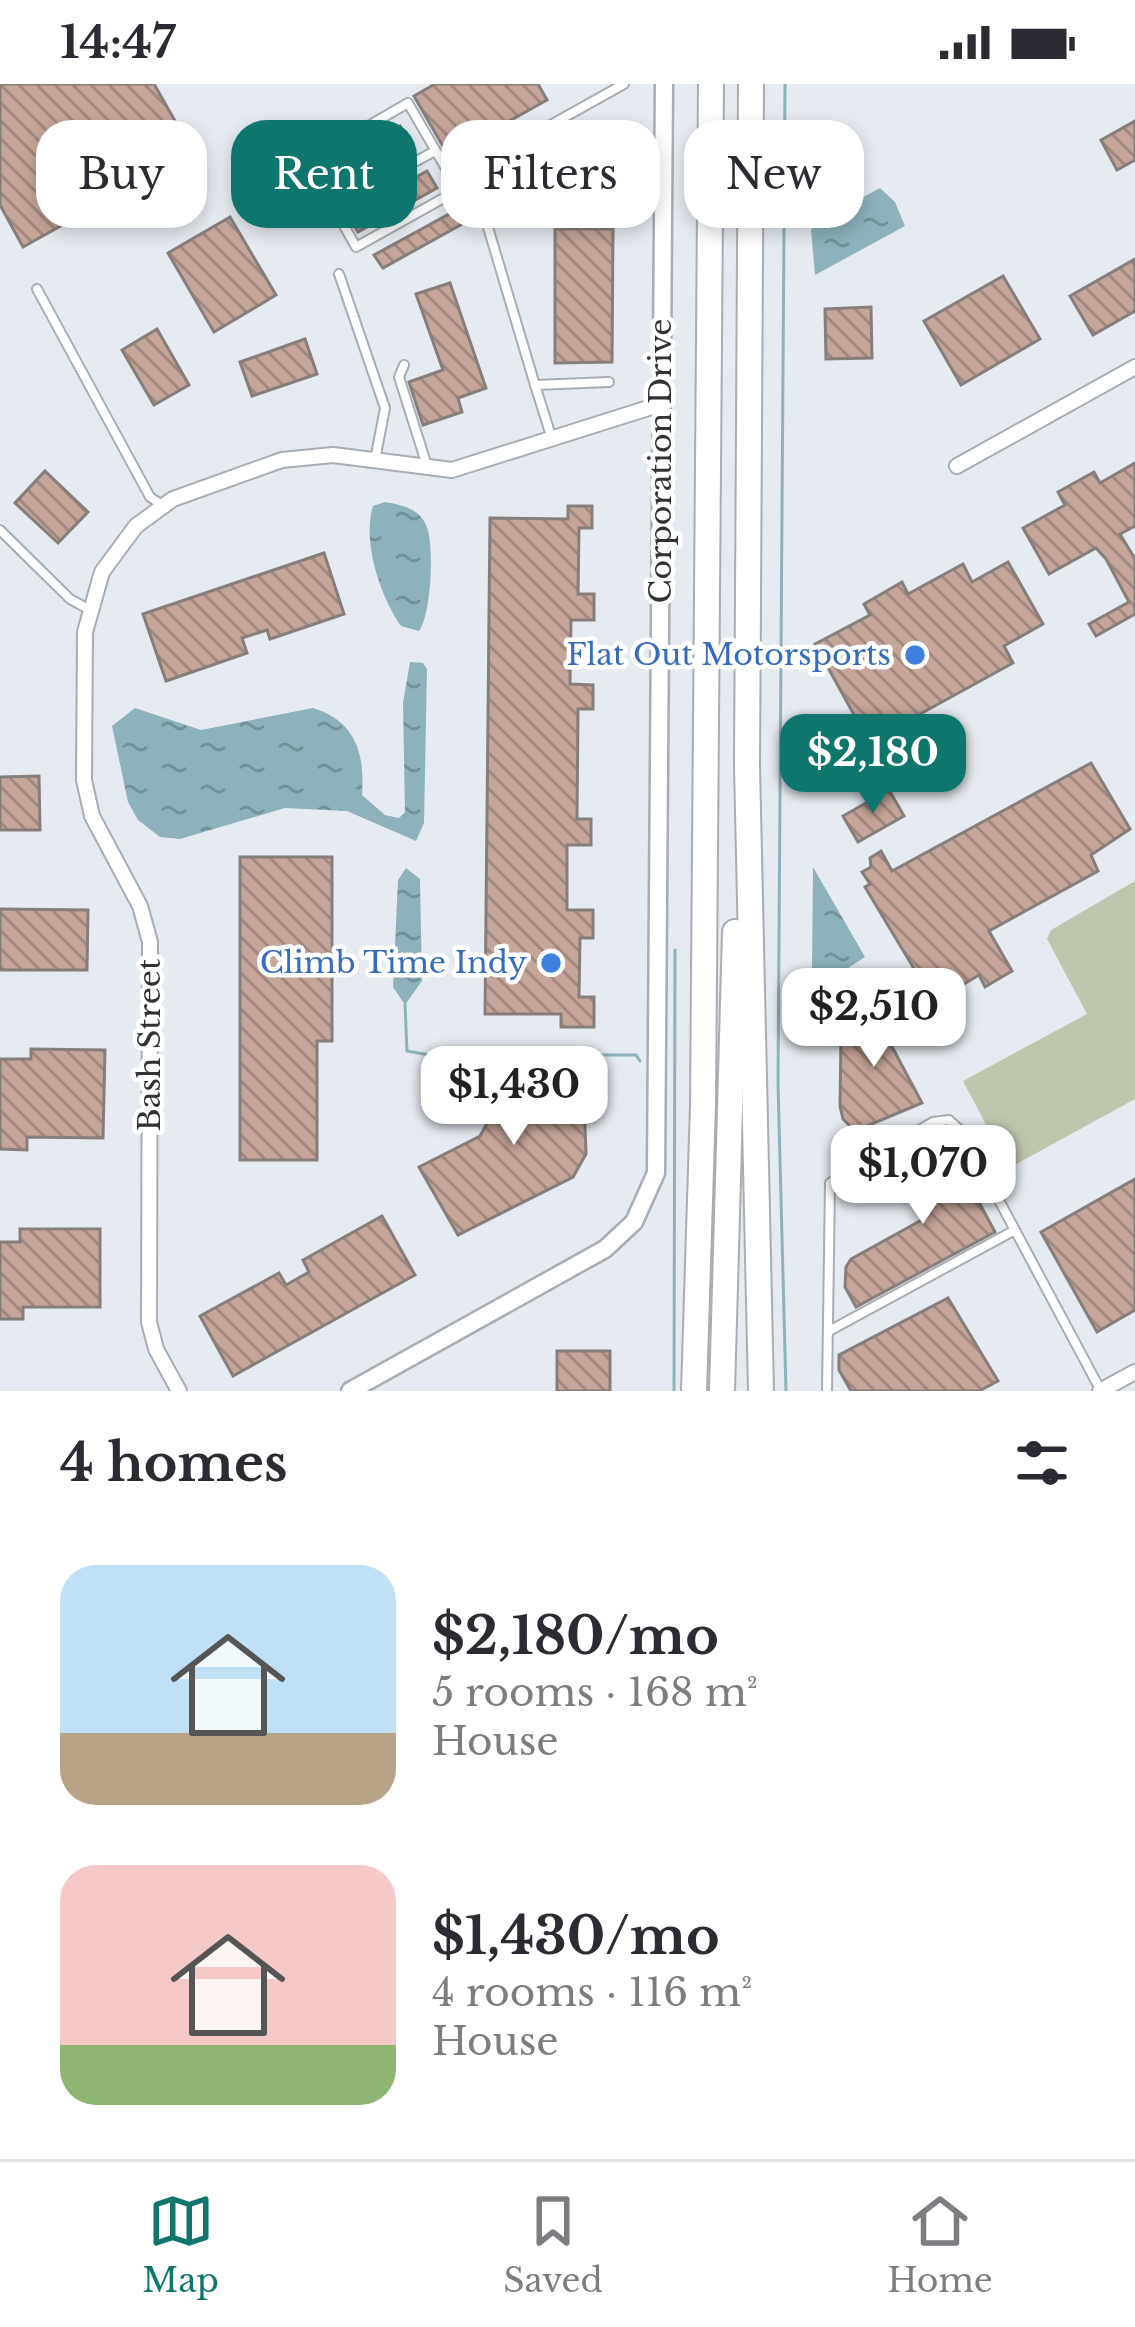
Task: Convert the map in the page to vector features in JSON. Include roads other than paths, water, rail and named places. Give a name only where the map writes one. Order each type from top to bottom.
[{"type":"highway","points":[[694,1391],[704,1105],[711,84]]},
{"type":"highway","points":[[752,84],[747,766],[761,1391]]},
{"type":"highway","points":[[722,1391],[734,956],[747,766]]},
{"type":"street","name":"Corporation Drive","points":[[350,1391],[605,1249],[634,1222],[648,1196],[658,1150],[664,84]]},
{"type":"street","points":[[957,466],[1135,367]]},
{"type":"street","points":[[163,505],[188,491],[282,460],[333,455],[428,470],[481,465],[661,404]]},
{"type":"street","name":"Bash Street","points":[[163,505],[136,526],[105,567],[89,610],[84,785],[96,825],[149,933],[149,1322],[156,1348],[179,1391]]},
{"type":"street","points":[[1100,1391],[1135,1372]]},
{"type":"lane","points":[[600,84],[605,94]]},
{"type":"lane","points":[[559,120],[624,84]]},
{"type":"lane","points":[[379,120],[408,103],[441,161]]},
{"type":"lane","points":[[417,161],[435,151]]},
{"type":"lane","points":[[345,228],[356,247],[390,228]]},
{"type":"lane","points":[[489,228],[552,441]]},
{"type":"lane","points":[[339,274],[385,408],[375,462]]},
{"type":"lane","points":[[38,289],[150,497],[163,505]]},
{"type":"lane","points":[[404,365],[399,377],[428,470]]},
{"type":"lane","points":[[535,385],[608,382]]},
{"type":"lane","points":[[0,530],[59,589],[89,610]]},
{"type":"lane","points":[[827,1391],[830,1183],[933,1122],[949,1120],[963,1133],[1100,1391]]},
{"type":"lane","points":[[828,1332],[1016,1230]]},
{"type":"water","points":[[880,188],[895,202],[905,226],[815,275],[812,228],[864,228],[864,197]]},
{"type":"water","points":[[385,502],[414,511],[429,534],[429,596],[419,631],[401,626],[375,568],[370,520],[373,506]]},
{"type":"water","points":[[410,662],[423,663],[427,669],[424,823],[416,841],[347,811],[285,808],[180,839],[160,837],[138,820],[128,802],[112,726],[135,708],[201,730],[313,708],[339,721],[355,741],[362,766],[362,795],[385,815],[399,818],[405,812],[403,703]]},
{"type":"water","points":[[813,867],[865,957],[824,984],[814,980],[812,971]]},
{"type":"water","points":[[406,868],[420,879],[422,981],[405,1005],[393,987],[398,880]]},
{"type":"waterway","points":[[785,84],[778,1083],[786,1391]]},
{"type":"waterway","points":[[674,1391],[675,950]]},
{"type":"waterway","points":[[405,1005],[407,1051],[435,1056]]},
{"type":"waterway","points":[[479,1055],[636,1055],[640,1061]]},
{"type":"place","name":"Flat Out Motorsports","points":[[915,655]]},
{"type":"place","name":"Climb Time Indy","points":[[551,963]]}]
